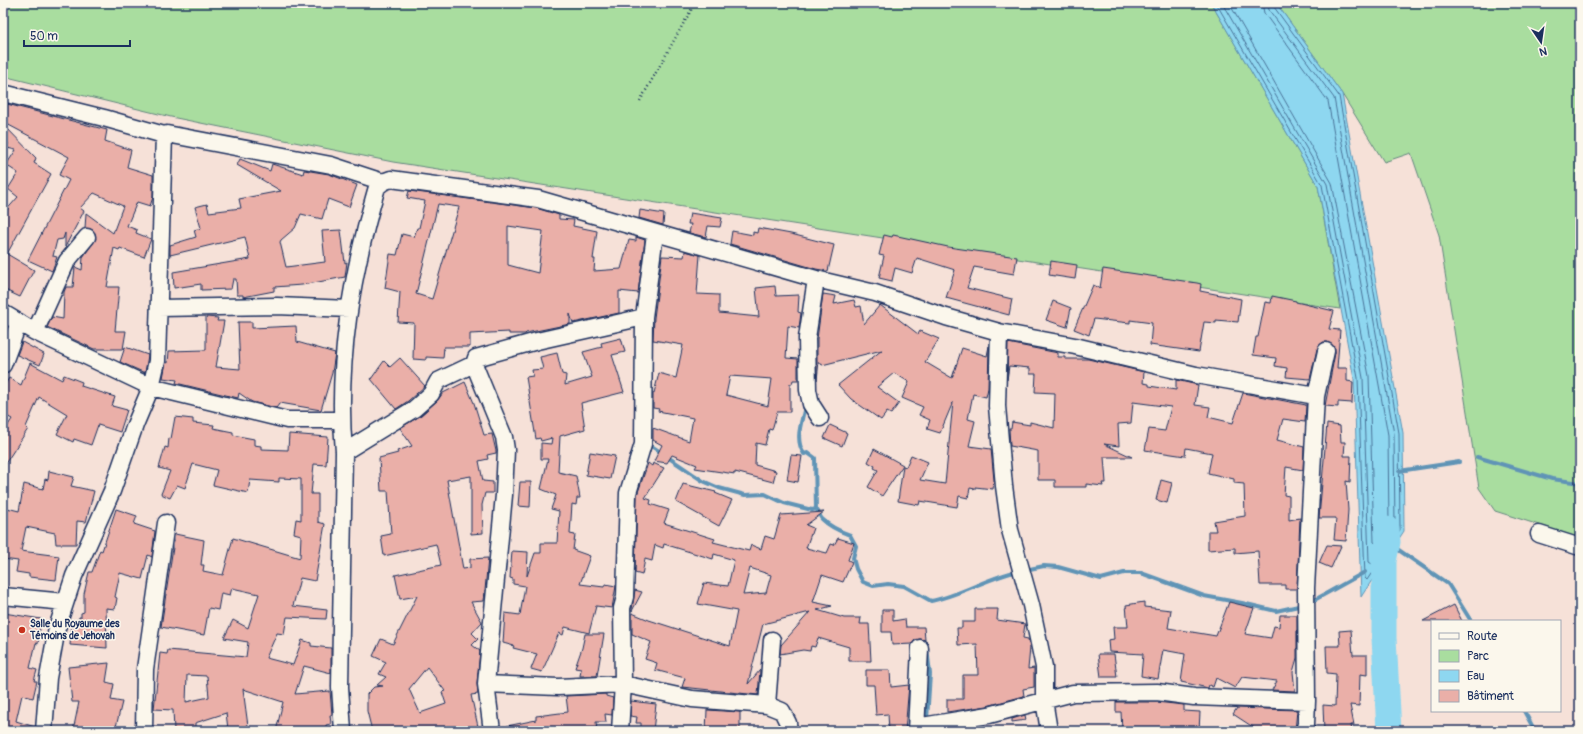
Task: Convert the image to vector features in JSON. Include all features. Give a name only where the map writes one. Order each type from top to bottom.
[{"type":"street","points":[[3,93],[104,118],[164,135],[167,134],[331,165],[383,182]]},
{"type":"street","points":[[44,731],[48,678],[57,628],[74,576],[112,491],[150,387],[157,361],[164,135]]},
{"type":"street","points":[[343,731],[340,686],[344,452],[341,420],[345,339],[349,309],[364,233],[377,187],[383,182],[391,179],[538,199],[655,234],[816,279],[875,293],[946,317],[999,332],[1076,346],[1196,374],[1316,396]]},
{"type":"street","points":[[620,731],[623,684],[622,608],[625,597],[628,493],[643,444],[644,317],[655,234]]},
{"type":"street","points":[[35,332],[67,260],[87,237]]},
{"type":"street","points":[[816,279],[807,338],[808,390],[811,404],[820,418]]},
{"type":"street","points":[[159,308],[270,306],[349,309]]},
{"type":"street","points":[[3,313],[35,332],[150,387],[287,420],[341,420]]},
{"type":"street","points":[[492,731],[486,684],[504,495],[506,450],[504,437],[474,364],[476,358],[536,341],[644,317]]},
{"type":"street","points":[[3,364],[19,322]]},
{"type":"street","points":[[999,332],[997,406],[1004,486],[1010,530],[1030,605],[1044,667],[1044,700],[1049,731]]},
{"type":"street","points":[[1304,731],[1306,724],[1307,701],[1306,588],[1316,396],[1326,351]]},
{"type":"street","points":[[344,452],[414,409],[431,394],[438,381],[474,364]]},
{"type":"street","points":[[144,731],[145,670],[166,523]]},
{"type":"street","points":[[1539,534],[1580,547]]},
{"type":"street","points":[[3,596],[27,597],[66,602]]},
{"type":"street","points":[[767,705],[772,640]]},
{"type":"street","points":[[920,648],[916,729],[989,715],[1073,693],[1157,692],[1194,697],[1307,701]]},
{"type":"street","points":[[486,684],[558,687],[623,684],[692,699],[767,705],[782,711],[788,723],[789,731]]},
{"type":"path","points":[[640,101],[695,3]]},
{"type":"green space","points":[[3,3],[1211,3],[1318,186],[1340,309],[393,162],[171,117],[3,76]]},
{"type":"green space","points":[[1276,3],[1580,3],[1580,538],[1495,511],[1479,488],[1439,235],[1411,153],[1384,162],[1342,94]]},
{"type":"water","points":[[1211,3],[1276,3],[1342,94],[1403,433],[1404,531],[1361,597],[1354,379],[1318,186]]},
{"type":"building","points":[[3,103],[107,130],[105,141],[131,150],[127,167],[153,175],[153,197],[150,206],[137,202],[127,226],[137,230],[136,233],[151,239],[144,257],[120,248],[119,250],[114,248],[107,287],[119,287],[115,331],[126,331],[123,349],[94,349],[47,327],[52,317],[63,319],[64,292],[66,287],[73,287],[75,267],[82,270],[83,257],[96,239],[93,230],[85,228],[86,213],[113,233],[123,206],[94,193],[80,208],[84,211],[65,247],[65,233],[63,239],[57,240],[53,256],[57,257],[52,271],[28,260],[69,180],[59,175],[69,157],[3,122]]},
{"type":"building","points":[[3,124],[36,158],[34,163],[51,174],[7,254],[34,270],[20,297],[3,289],[3,214],[18,197],[8,189],[18,173],[6,165],[16,150],[7,148],[8,143],[3,142]]},
{"type":"building","points":[[240,159],[270,171],[272,164],[303,174],[304,170],[329,174],[357,185],[349,207],[328,199],[322,219],[301,214],[295,228],[280,242],[286,267],[325,262],[322,231],[341,230],[345,263],[347,262],[345,277],[302,285],[274,287],[274,291],[243,297],[243,295],[237,295],[236,279],[233,279],[231,289],[201,290],[201,284],[174,288],[173,272],[250,259],[245,237],[170,255],[170,245],[196,237],[194,230],[201,228],[195,207],[207,204],[209,212],[241,208],[239,199],[281,191],[237,165]]},
{"type":"building","points":[[409,191],[536,208],[559,215],[559,219],[574,220],[573,226],[597,231],[593,259],[595,259],[594,271],[621,269],[629,240],[636,241],[636,237],[645,240],[638,293],[619,291],[619,313],[573,323],[570,314],[570,324],[525,334],[509,334],[509,332],[470,334],[470,347],[444,347],[443,358],[426,357],[426,360],[413,359],[414,323],[398,322],[400,292],[385,288],[390,254],[397,255],[402,234],[414,237],[417,228],[419,228],[425,201],[407,198]],"holes":[[[438,204],[459,207],[432,299],[416,294]],[[508,226],[543,231],[538,273],[508,265]]]},
{"type":"building","points":[[640,210],[664,214],[663,225],[639,218]]},
{"type":"building","points":[[690,213],[722,218],[720,227],[708,226],[706,237],[689,233],[691,224],[688,224]]},
{"type":"building","points":[[758,228],[791,234],[834,245],[828,271],[816,269],[730,244],[732,231],[753,235],[753,232],[757,233]]},
{"type":"building","points":[[884,235],[892,237],[893,235],[948,247],[1017,257],[1014,274],[974,267],[967,288],[1012,299],[1009,315],[946,298],[955,270],[917,258],[912,273],[895,268],[892,281],[879,278],[884,256],[879,255]]},
{"type":"building","points":[[685,251],[700,255],[697,294],[719,295],[719,313],[759,317],[756,288],[775,286],[776,296],[799,295],[798,312],[801,313],[799,328],[788,326],[786,358],[798,359],[798,380],[793,380],[792,384],[790,384],[790,412],[777,412],[772,430],[769,429],[765,445],[756,443],[755,465],[776,471],[773,482],[735,472],[735,474],[695,468],[697,465],[672,455],[667,463],[654,461],[662,445],[653,440],[653,428],[689,441],[693,418],[658,411],[659,409],[653,408],[653,393],[659,373],[676,378],[683,345],[653,340],[654,318],[662,256],[684,257]],"holes":[[[730,376],[772,379],[768,406],[726,395]]]},
{"type":"building","points":[[1051,261],[1077,265],[1075,279],[1049,275]]},
{"type":"building","points":[[1103,269],[1197,283],[1201,284],[1200,291],[1241,299],[1238,322],[1216,320],[1216,323],[1204,322],[1199,352],[1150,345],[1152,323],[1130,320],[1130,323],[1094,319],[1089,335],[1074,329],[1093,285],[1100,288]]},
{"type":"building","points":[[823,294],[836,296],[834,304],[854,300],[856,307],[861,306],[864,324],[880,305],[918,334],[920,331],[939,339],[925,362],[952,378],[962,348],[987,356],[989,346],[988,388],[986,397],[973,394],[968,419],[975,421],[969,446],[991,449],[994,480],[993,489],[975,487],[975,489],[970,488],[968,498],[959,496],[957,507],[920,501],[919,505],[898,501],[903,466],[906,467],[911,455],[928,462],[920,480],[945,484],[953,402],[940,433],[927,429],[930,420],[919,415],[923,407],[902,398],[909,382],[894,373],[877,387],[899,403],[891,414],[887,412],[881,420],[851,399],[838,385],[882,350],[822,365],[819,361],[817,380],[817,339]]},
{"type":"building","points":[[1272,296],[1334,311],[1329,329],[1340,330],[1337,368],[1347,368],[1347,381],[1353,382],[1352,403],[1338,402],[1338,407],[1325,406],[1335,353],[1335,348],[1328,342],[1323,342],[1317,349],[1310,379],[1286,377],[1287,368],[1275,366],[1276,358],[1253,355],[1265,302],[1271,303]]},
{"type":"building","points":[[1053,301],[1071,308],[1067,327],[1046,320]]},
{"type":"building","points":[[206,317],[218,318],[217,321],[224,321],[216,367],[240,369],[238,322],[252,322],[252,328],[296,326],[297,342],[335,353],[332,373],[321,410],[280,403],[276,408],[252,402],[239,393],[238,398],[176,383],[177,380],[163,378],[166,362],[168,363],[169,351],[206,350]]},
{"type":"building","points":[[621,338],[625,352],[612,355],[624,392],[581,403],[585,429],[560,436],[558,472],[576,476],[580,498],[577,498],[576,505],[572,504],[570,534],[575,535],[573,550],[590,556],[580,584],[604,587],[605,584],[616,586],[612,608],[596,606],[589,633],[565,627],[563,635],[559,633],[542,672],[531,669],[537,654],[513,648],[514,646],[503,643],[505,613],[520,615],[525,586],[513,584],[513,579],[510,578],[512,551],[528,552],[527,576],[535,553],[541,553],[541,543],[557,543],[559,511],[551,509],[556,495],[541,489],[548,459],[541,459],[541,443],[551,444],[552,438],[541,441],[540,438],[536,439],[526,377],[533,376],[532,370],[543,369],[540,357],[557,353],[562,374],[566,375],[565,385],[592,377],[583,352],[602,347],[601,343]]},
{"type":"building","points":[[22,342],[44,354],[40,365],[17,355]]},
{"type":"building","points":[[1008,343],[1058,353],[1058,357],[1065,357],[1065,359],[1088,359],[1144,372],[1143,383],[1149,384],[1149,386],[1176,390],[1176,380],[1198,385],[1195,405],[1210,407],[1208,417],[1233,423],[1243,393],[1306,405],[1305,422],[1283,419],[1277,440],[1304,447],[1303,470],[1286,467],[1284,495],[1289,496],[1289,520],[1300,518],[1297,589],[1285,589],[1285,585],[1260,585],[1258,551],[1235,553],[1235,548],[1208,550],[1208,531],[1216,531],[1214,521],[1245,516],[1244,484],[1234,483],[1234,479],[1208,473],[1212,453],[1186,448],[1185,456],[1145,450],[1149,429],[1165,431],[1171,407],[1133,402],[1131,423],[1118,424],[1119,446],[1104,444],[1132,457],[1104,457],[1106,483],[1102,483],[1103,486],[1086,484],[1086,487],[1055,487],[1055,480],[1038,480],[1038,451],[1010,446],[1009,429],[1011,429],[1012,422],[1030,425],[1030,422],[1054,428],[1055,393],[1035,392],[1036,374],[1030,374],[1030,368],[1009,366],[1007,380]]},
{"type":"building","points":[[125,347],[148,355],[145,373],[120,362]]},
{"type":"building","points":[[400,358],[425,386],[396,409],[371,379],[384,361],[390,367]]},
{"type":"building","points":[[30,363],[62,380],[64,375],[82,382],[81,386],[115,397],[112,406],[127,410],[120,432],[98,425],[91,445],[74,439],[73,442],[57,434],[67,414],[39,397],[26,427],[28,429],[3,467],[3,433],[12,419],[3,414],[3,388],[9,378],[21,385]]},
{"type":"building","points":[[465,382],[474,403],[484,435],[492,434],[496,451],[496,453],[487,455],[488,459],[479,461],[483,481],[493,482],[493,493],[485,493],[482,505],[483,533],[471,534],[471,476],[447,480],[463,569],[470,568],[470,559],[488,558],[484,601],[471,602],[482,622],[472,633],[478,639],[472,645],[480,651],[477,683],[478,694],[471,695],[479,731],[372,731],[367,711],[367,694],[374,687],[383,686],[377,685],[386,677],[379,674],[386,662],[373,656],[381,639],[393,644],[417,596],[400,599],[395,575],[441,565],[436,544],[384,556],[381,536],[391,534],[388,491],[381,491],[379,458],[398,453],[397,451],[412,446],[400,428],[420,416],[437,401],[443,393]],"holes":[[[427,667],[445,691],[442,692],[446,704],[420,713],[409,689]]]},
{"type":"building","points":[[175,417],[193,419],[193,423],[214,425],[213,428],[233,432],[233,435],[254,439],[254,445],[261,446],[261,449],[288,450],[289,434],[328,437],[326,465],[314,464],[311,494],[318,494],[318,522],[325,524],[315,581],[300,578],[293,606],[327,610],[326,619],[287,617],[284,634],[277,633],[266,658],[293,665],[302,640],[311,643],[311,646],[331,648],[331,673],[304,666],[295,694],[330,691],[332,715],[330,715],[331,724],[326,725],[326,731],[276,731],[283,702],[243,689],[248,726],[228,729],[226,713],[195,723],[195,730],[174,731],[173,710],[154,709],[160,653],[167,654],[168,650],[246,657],[248,642],[224,638],[233,620],[248,628],[259,594],[232,588],[230,595],[221,593],[218,610],[209,608],[204,635],[161,627],[175,534],[204,540],[201,565],[204,565],[203,571],[223,575],[233,538],[300,558],[301,535],[294,533],[296,519],[301,520],[301,479],[279,478],[279,482],[250,480],[248,493],[213,485],[217,470],[193,464],[185,488],[177,485],[170,498],[161,494],[170,471],[159,468],[165,447],[168,448],[169,438],[171,439]],"holes":[[[187,675],[207,676],[209,697],[186,702]]]},
{"type":"building","points":[[1327,424],[1340,426],[1341,442],[1345,442],[1344,456],[1351,456],[1350,482],[1346,481],[1348,510],[1346,541],[1334,540],[1336,518],[1319,518]]},
{"type":"building","points":[[830,425],[847,433],[842,446],[824,438]]},
{"type":"building","points":[[874,449],[903,465],[882,496],[868,487],[878,470],[874,468],[875,466],[868,462]]},
{"type":"building","points":[[590,452],[615,456],[610,479],[586,475]]},
{"type":"building","points":[[791,455],[802,456],[798,482],[787,480]]},
{"type":"building","points":[[648,463],[652,466],[653,463],[664,468],[645,498],[651,500],[650,504],[669,510],[664,523],[715,539],[713,542],[749,551],[751,545],[761,549],[765,536],[774,539],[781,515],[824,512],[806,525],[813,528],[806,548],[827,553],[831,544],[834,545],[838,538],[854,543],[848,560],[852,562],[843,582],[822,575],[813,602],[832,606],[817,610],[844,618],[861,618],[860,624],[869,624],[871,661],[849,661],[849,647],[818,638],[815,647],[811,646],[810,651],[803,650],[780,654],[781,645],[810,612],[763,624],[748,684],[760,670],[758,695],[682,687],[685,678],[655,670],[657,663],[645,659],[651,642],[632,634],[632,613],[649,620],[730,646],[737,611],[698,604],[704,583],[728,586],[734,560],[714,554],[713,559],[664,544],[663,548],[655,545],[652,561],[645,559],[642,575],[635,573],[637,495]],"holes":[[[750,568],[771,575],[766,593],[743,595]]]},
{"type":"building","points":[[49,471],[74,477],[71,486],[94,491],[86,522],[77,521],[76,544],[56,544],[55,533],[26,527],[21,551],[59,556],[56,580],[29,577],[29,574],[16,572],[18,561],[3,559],[3,507],[19,511],[24,484],[43,489],[45,479],[48,480]]},
{"type":"building","points":[[1161,480],[1172,483],[1167,503],[1156,500]]},
{"type":"building","points":[[520,482],[531,482],[530,507],[518,506]]},
{"type":"building","points":[[683,484],[716,492],[715,493],[732,500],[719,526],[676,502]]},
{"type":"building","points":[[116,509],[137,516],[134,524],[155,531],[152,557],[148,555],[142,579],[120,573],[115,597],[117,598],[115,609],[106,608],[107,648],[70,645],[72,624],[78,625],[79,617],[81,617],[81,613],[84,612],[84,594],[89,572],[92,572],[100,550],[102,551]]},
{"type":"building","points":[[1327,545],[1341,546],[1331,568],[1319,563]]},
{"type":"building","points":[[635,590],[642,592],[632,611],[632,609]]},
{"type":"building","points":[[1144,602],[1144,607],[1171,610],[1168,628],[1216,636],[1229,602],[1254,608],[1245,634],[1271,638],[1274,626],[1279,627],[1280,615],[1297,615],[1297,658],[1293,672],[1295,691],[1272,690],[1277,681],[1242,677],[1235,688],[1216,678],[1213,687],[1209,685],[1208,688],[1181,682],[1185,654],[1163,650],[1158,679],[1141,676],[1143,654],[1109,652],[1108,640],[1114,639],[1113,627],[1128,627],[1126,605]]},
{"type":"building","points":[[1454,605],[1462,620],[1431,620],[1423,621]]},
{"type":"building","points":[[975,609],[998,609],[997,620],[1025,624],[1023,638],[1028,639],[1030,648],[1028,669],[1034,668],[1034,687],[1023,689],[1024,696],[987,706],[947,712],[947,699],[963,699],[963,675],[978,675],[977,644],[958,645],[957,628],[962,628],[962,622],[975,622]]},
{"type":"building","points":[[882,610],[893,610],[893,621],[905,619],[906,627],[924,627],[925,640],[915,640],[912,644],[892,645],[891,632],[882,632]]},
{"type":"building","points":[[4,613],[41,619],[38,644],[36,643],[30,668],[37,670],[34,681],[37,681],[33,698],[22,695],[16,721],[35,727],[35,731],[3,731]]},
{"type":"building","points":[[1351,630],[1353,655],[1367,655],[1367,675],[1360,674],[1359,706],[1350,705],[1354,725],[1351,725],[1352,731],[1324,731],[1323,705],[1335,706],[1336,674],[1327,673],[1326,646],[1340,646],[1339,631]]},
{"type":"building","points":[[585,634],[604,634],[597,676],[580,676],[581,669],[575,668]]},
{"type":"building","points":[[1098,654],[1114,654],[1117,677],[1101,677]]},
{"type":"building","points":[[109,663],[106,682],[114,684],[111,700],[122,702],[115,731],[73,731],[79,702],[72,702],[68,667]]},
{"type":"building","points":[[866,670],[890,670],[891,687],[909,685],[905,731],[889,731],[888,714],[876,715],[874,685],[866,685]]},
{"type":"building","points":[[606,694],[606,696],[613,698],[612,715],[605,714],[606,722],[596,722],[597,731],[507,731],[507,726],[536,720],[536,716],[568,712],[566,696]]},
{"type":"building","points":[[631,701],[656,704],[653,731],[641,731],[641,723],[636,723],[637,717],[630,716]]},
{"type":"building","points":[[1116,702],[1156,702],[1184,705],[1184,711],[1200,712],[1199,731],[1122,731],[1121,712],[1116,712]]},
{"type":"building","points":[[1237,708],[1297,710],[1295,731],[1259,731],[1233,714]]},
{"type":"building","points":[[707,710],[740,712],[740,731],[706,731]]},
{"type":"building","points":[[1025,715],[1026,720],[1012,722],[1012,719]]},
{"type":"building","points":[[984,726],[984,730],[950,731]]},
{"type":"waterway","points":[[805,406],[799,436],[801,448],[804,454],[808,453],[815,458],[816,509]]},
{"type":"waterway","points":[[647,443],[703,481],[719,488],[745,495],[765,494],[784,503],[812,510],[816,509],[821,518],[828,524],[850,535],[856,546],[853,558],[856,569],[863,582],[873,586],[888,584],[904,586],[931,601],[953,595],[997,577],[1019,571]]},
{"type":"waterway","points":[[1477,457],[1552,479],[1580,483]]},
{"type":"waterway","points":[[1399,471],[1459,462]]},
{"type":"waterway","points":[[1387,529],[1388,542],[1384,561],[1384,638],[1389,731]]},
{"type":"waterway","points":[[1390,544],[1448,584],[1470,620]]},
{"type":"waterway","points":[[1025,570],[1044,566],[1058,567],[1101,579],[1124,573],[1141,573],[1204,596],[1276,611],[1303,605]]},
{"type":"waterway","points":[[1309,603],[1365,572]]},
{"type":"waterway","points":[[927,648],[930,674],[927,719]]},
{"type":"waterway","points":[[1525,712],[1535,731]]},
{"type":"place","name":"Salle du Royaume des Témoins de Jehovah","points":[[22,630]]}]
